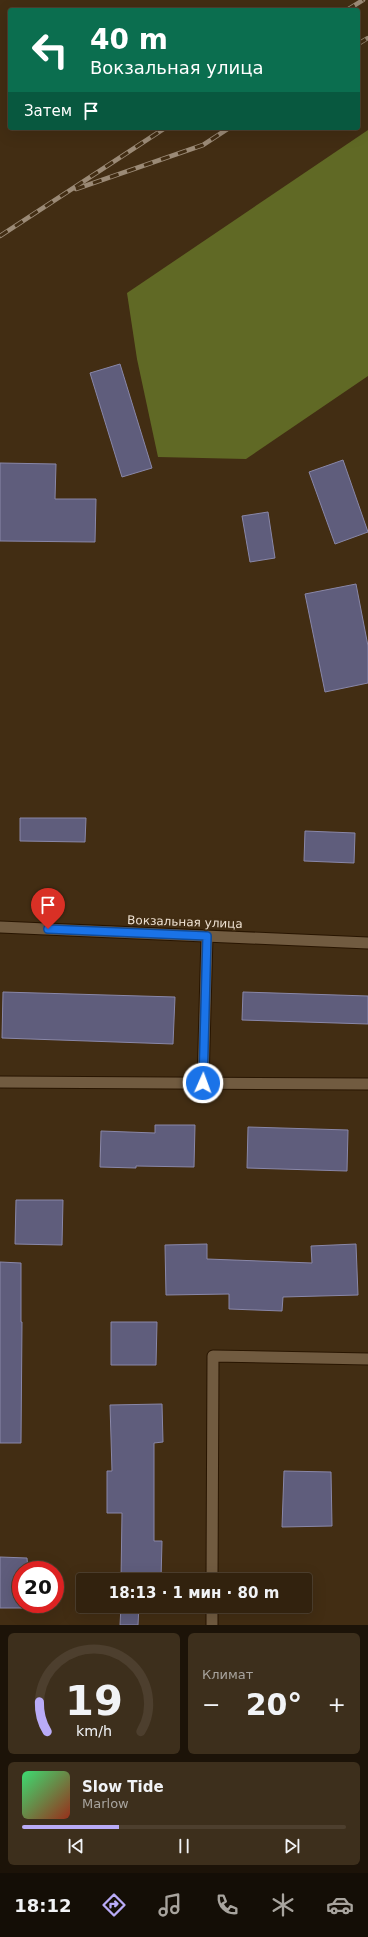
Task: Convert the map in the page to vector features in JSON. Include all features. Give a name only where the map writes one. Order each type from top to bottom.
[{"type":"street","name":"Вокзальная улица","points":[[0,927],[368,943]]},
{"type":"street","points":[[203,1083],[207,936]]},
{"type":"street","points":[[0,1082],[368,1084]]},
{"type":"street","points":[[212,1573],[214,1356],[368,1359]]},
{"type":"street","points":[[212,1613],[212,1625]]},
{"type":"green space","points":[[368,130],[368,376],[246,459],[158,457],[137,359],[127,293]]},
{"type":"building","points":[[120,364],[152,468],[122,477],[90,373]]},
{"type":"building","points":[[343,460],[368,532],[335,544],[309,472]]},
{"type":"building","points":[[0,463],[56,464],[55,499],[96,499],[95,542],[0,541]]},
{"type":"building","points":[[268,512],[275,558],[250,562],[242,516]]},
{"type":"building","points":[[356,584],[368,646],[368,683],[325,692],[305,594]]},
{"type":"building","points":[[20,818],[86,818],[85,842],[20,841]]},
{"type":"building","points":[[305,831],[355,833],[354,863],[304,861]]},
{"type":"building","points":[[3,992],[175,997],[173,1044],[2,1038]]},
{"type":"building","points":[[243,992],[368,996],[368,1024],[242,1020]]},
{"type":"building","points":[[155,1125],[195,1125],[194,1167],[100,1167],[101,1131],[155,1133]]},
{"type":"building","points":[[248,1127],[348,1130],[347,1171],[247,1168]]},
{"type":"building","points":[[16,1200],[63,1200],[62,1245],[15,1244]]},
{"type":"building","points":[[207,1244],[207,1259],[312,1263],[311,1246],[356,1244],[358,1295],[283,1297],[282,1311],[229,1309],[229,1294],[166,1295],[165,1245]]},
{"type":"building","points":[[0,1262],[21,1263],[21,1443],[0,1443]]},
{"type":"building","points":[[111,1322],[157,1322],[156,1365],[111,1365]]},
{"type":"building","points":[[162,1404],[163,1442],[154,1443],[154,1541],[162,1541],[161,1573],[121,1573],[122,1513],[107,1513],[107,1471],[112,1471],[110,1405]]},
{"type":"building","points":[[284,1471],[331,1472],[332,1526],[282,1527]]},
{"type":"building","points":[[0,1557],[27,1558],[27,1561],[12,1561],[12,1608],[0,1608]]},
{"type":"building","points":[[121,1613],[139,1613],[138,1625],[120,1625]]},
{"type":"railway","points":[[350,8],[363,0]]},
{"type":"railway","points":[[360,43],[368,38]]},
{"type":"railway","points":[[0,236],[162,130]]},
{"type":"railway","points":[[76,189],[203,145],[226,130]]},
{"type":"route","points":[[48,929],[207,936],[203,1083]]}]
